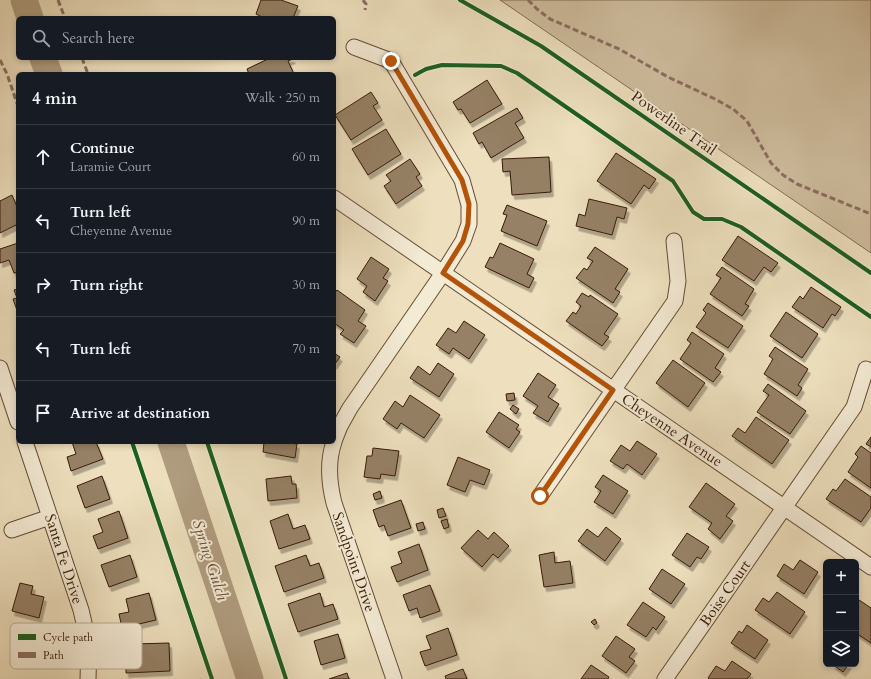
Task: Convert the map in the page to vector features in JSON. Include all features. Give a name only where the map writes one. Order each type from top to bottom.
[{"type":"street","name":"Sandpoint Drive","points":[[336,438],[350,408],[443,273],[463,241],[468,224],[469,204],[462,180],[391,61],[354,47]]},
{"type":"street","name":"Cheyenne Avenue","points":[[336,199],[871,567]]},
{"type":"street","points":[[540,496],[675,301],[678,281],[674,241]]},
{"type":"street","points":[[0,368],[16,416]]},
{"type":"street","name":"Boise Court","points":[[666,679],[854,407],[866,369]]},
{"type":"street","name":"Santa Fe Drive","points":[[26,444],[81,610],[84,623]]},
{"type":"street","name":"Sandpoint Drive","points":[[334,444],[329,464],[331,490],[334,504],[394,679]]},
{"type":"street","points":[[12,530],[50,517]]},
{"type":"street","name":"Santa Fe Drive","points":[[88,669],[88,679]]},
{"type":"shaded area","points":[[500,0],[871,0],[871,253]]},
{"type":"building","points":[[261,0],[281,0],[298,6],[294,16],[260,16],[256,14]]},
{"type":"building","points":[[266,60],[290,60],[288,61],[293,72],[248,72],[247,69]]},
{"type":"building","points":[[487,80],[502,104],[470,123],[461,109],[458,110],[453,102]]},
{"type":"building","points":[[371,92],[378,103],[373,106],[382,120],[351,140],[336,114]]},
{"type":"building","points":[[517,108],[523,118],[515,123],[524,138],[491,158],[482,142],[479,144],[473,133]]},
{"type":"building","points":[[386,129],[401,154],[368,175],[352,149]]},
{"type":"building","points":[[616,153],[656,179],[649,189],[644,185],[631,204],[597,181]]},
{"type":"building","points":[[549,157],[551,192],[512,195],[510,171],[503,172],[502,159]]},
{"type":"building","points":[[410,159],[420,174],[416,177],[422,186],[396,204],[384,186],[391,181],[386,175]]},
{"type":"building","points":[[12,195],[16,204],[16,225],[0,233],[0,201]]},
{"type":"building","points":[[589,199],[627,208],[624,219],[617,217],[612,235],[576,226],[579,214],[585,216]]},
{"type":"building","points":[[507,205],[547,221],[537,246],[501,231],[507,215],[503,214]]},
{"type":"building","points":[[738,236],[778,263],[771,272],[764,267],[754,281],[722,260]]},
{"type":"building","points":[[500,243],[534,259],[527,274],[534,278],[529,288],[485,267],[490,257],[493,258]]},
{"type":"building","points":[[16,244],[16,272],[14,273],[9,260],[0,263],[0,249]]},
{"type":"building","points":[[595,247],[628,269],[615,289],[620,292],[613,303],[576,278],[584,268],[587,270],[593,261],[587,258]]},
{"type":"building","points":[[371,257],[389,269],[383,278],[388,281],[375,301],[363,292],[367,286],[357,279]]},
{"type":"building","points":[[722,267],[754,289],[745,304],[749,306],[742,316],[710,294],[721,278],[716,275]]},
{"type":"building","points":[[811,287],[841,307],[835,316],[832,314],[823,328],[792,307],[800,296],[803,299]]},
{"type":"building","points":[[337,290],[365,310],[358,321],[366,326],[354,343],[340,334],[344,330],[336,324]]},
{"type":"building","points":[[582,293],[589,297],[590,295],[618,314],[604,334],[609,337],[602,346],[566,321],[573,312],[576,314],[581,306],[576,302]]},
{"type":"building","points":[[16,298],[16,307],[13,299]]},
{"type":"building","points":[[708,303],[743,326],[728,348],[696,327],[706,313],[703,310]]},
{"type":"building","points":[[786,312],[818,334],[802,358],[770,336]]},
{"type":"building","points":[[464,321],[485,335],[469,359],[453,348],[449,354],[436,345],[448,328],[456,333]]},
{"type":"building","points":[[692,332],[724,354],[715,368],[721,372],[713,382],[680,359],[691,343],[687,340]]},
{"type":"building","points":[[775,347],[808,369],[798,385],[802,388],[797,396],[764,374],[773,359],[769,356]]},
{"type":"building","points":[[336,354],[340,357],[336,362]]},
{"type":"building","points":[[673,360],[705,383],[688,407],[656,383]]},
{"type":"building","points":[[438,363],[454,374],[439,397],[410,378],[418,366],[430,375]]},
{"type":"building","points":[[538,373],[556,385],[548,397],[559,404],[548,422],[533,413],[538,406],[523,396]]},
{"type":"building","points":[[768,384],[806,411],[790,434],[757,412],[769,395],[763,391]]},
{"type":"building","points":[[514,393],[515,400],[507,401],[506,394]]},
{"type":"building","points":[[410,395],[440,415],[424,438],[401,423],[397,429],[383,419],[395,401],[403,407]]},
{"type":"building","points":[[513,405],[519,409],[516,414],[510,409]]},
{"type":"building","points":[[499,412],[519,425],[516,429],[520,432],[509,448],[486,432]]},
{"type":"building","points":[[756,417],[789,440],[772,464],[732,436],[738,428],[745,433]]},
{"type":"building","points":[[871,437],[871,447],[866,444]]},
{"type":"building","points":[[637,441],[657,454],[642,475],[627,464],[623,469],[610,461],[621,445],[630,451]]},
{"type":"building","points":[[73,444],[97,444],[103,459],[71,471],[67,457],[76,454]]},
{"type":"building","points":[[264,444],[297,444],[295,458],[263,452]]},
{"type":"building","points":[[861,446],[871,453],[871,488],[848,472],[858,457],[855,454]]},
{"type":"building","points":[[373,448],[399,451],[395,476],[381,474],[380,479],[364,477],[367,456],[372,456]]},
{"type":"building","points":[[458,457],[490,470],[484,485],[470,480],[465,492],[447,485]]},
{"type":"building","points":[[603,475],[628,491],[613,514],[594,502],[601,491],[595,487]]},
{"type":"building","points":[[102,476],[110,499],[85,508],[77,486]]},
{"type":"building","points":[[291,476],[292,484],[296,484],[297,498],[268,501],[266,479]]},
{"type":"building","points":[[845,479],[871,497],[871,508],[861,522],[826,499],[833,489],[836,491]]},
{"type":"building","points":[[706,483],[735,504],[726,516],[733,521],[720,539],[708,529],[712,523],[689,507]]},
{"type":"building","points":[[380,491],[382,498],[375,500],[373,494]]},
{"type":"building","points":[[401,500],[411,528],[388,536],[384,525],[379,527],[373,510]]},
{"type":"building","points":[[443,508],[446,516],[439,518],[437,510]]},
{"type":"building","points":[[119,511],[128,538],[98,549],[93,536],[103,532],[98,519]]},
{"type":"building","points":[[288,514],[293,529],[305,525],[310,539],[279,549],[270,521]]},
{"type":"building","points":[[447,519],[449,527],[444,529],[441,521]]},
{"type":"building","points":[[423,522],[425,529],[418,531],[416,524]]},
{"type":"building","points":[[606,527],[621,539],[605,561],[578,541],[587,529],[598,537]]},
{"type":"building","points":[[478,530],[488,539],[494,532],[509,546],[498,558],[493,554],[482,567],[461,548]]},
{"type":"building","points":[[687,533],[709,547],[701,559],[697,557],[690,567],[672,555]]},
{"type":"building","points":[[419,544],[428,570],[397,582],[391,567],[402,563],[398,552]]},
{"type":"building","points":[[554,552],[555,563],[570,561],[573,583],[544,587],[539,555]]},
{"type":"building","points":[[130,555],[137,577],[109,587],[101,565]]},
{"type":"building","points":[[306,555],[310,566],[319,563],[324,578],[284,592],[275,566]]},
{"type":"building","points":[[800,560],[818,572],[804,594],[777,576],[784,564],[793,570]]},
{"type":"building","points":[[662,569],[685,584],[671,604],[649,589]]},
{"type":"building","points":[[20,583],[33,586],[31,594],[44,597],[39,618],[12,611]]},
{"type":"building","points":[[430,585],[440,611],[420,618],[417,608],[409,611],[403,595]]},
{"type":"building","points":[[777,592],[805,612],[790,634],[755,610],[763,598],[769,602]]},
{"type":"building","points":[[149,593],[156,620],[142,623],[121,623],[119,614],[129,612],[126,599]]},
{"type":"building","points":[[320,593],[324,607],[333,604],[338,619],[298,632],[288,604]]},
{"type":"building","points":[[859,600],[871,608],[871,643],[859,635]]},
{"type":"building","points":[[643,602],[665,617],[656,630],[653,627],[646,637],[627,625]]},
{"type":"building","points":[[595,619],[597,623],[594,625],[591,622]]},
{"type":"building","points":[[747,625],[768,640],[755,659],[731,643],[739,631],[742,633]]},
{"type":"building","points":[[448,628],[457,655],[425,666],[420,652],[431,649],[426,636]]},
{"type":"building","points":[[338,634],[345,658],[321,665],[314,641]]},
{"type":"building","points":[[616,636],[635,649],[629,657],[635,661],[626,673],[602,656]]},
{"type":"building","points":[[169,643],[170,671],[126,673],[126,669],[142,669],[142,644]]},
{"type":"building","points":[[732,661],[751,674],[747,679],[708,678],[716,666],[725,671]]},
{"type":"building","points":[[591,665],[609,677],[608,679],[581,679]]},
{"type":"building","points":[[836,667],[847,667],[843,672]]},
{"type":"building","points":[[463,669],[467,679],[446,679],[445,676]]},
{"type":"building","points":[[347,673],[349,679],[329,679]]},
{"type":"waterway","name":"Spring Gulch","points":[[24,0],[29,16]]},
{"type":"waterway","name":"Spring Gulch","points":[[44,60],[48,72]]},
{"type":"waterway","name":"Spring Gulch","points":[[172,444],[250,679]]},
{"type":"marked path","points":[[58,0],[64,16]]},
{"type":"marked path","points":[[363,0],[366,4],[365,10]]},
{"type":"marked path","points":[[528,0],[550,19],[619,49],[668,77],[733,109],[747,121],[771,163],[783,175],[797,184],[871,214]]},
{"type":"marked path","points":[[0,60],[7,74],[16,100]]},
{"type":"marked path","points":[[83,60],[87,72]]},
{"type":"cycle path","name":"Powerline Trail","points":[[460,0],[541,46],[871,273]]},
{"type":"cycle path","points":[[415,75],[426,69],[442,65],[501,66],[517,73],[673,181],[693,212],[704,219],[722,219],[741,227],[871,317]]},
{"type":"cycle path","points":[[133,444],[212,679]]},
{"type":"cycle path","points":[[208,444],[286,679]]},
{"type":"route","points":[[391,61],[462,180],[469,204],[468,224],[463,241],[443,273],[613,390],[540,496]]}]
